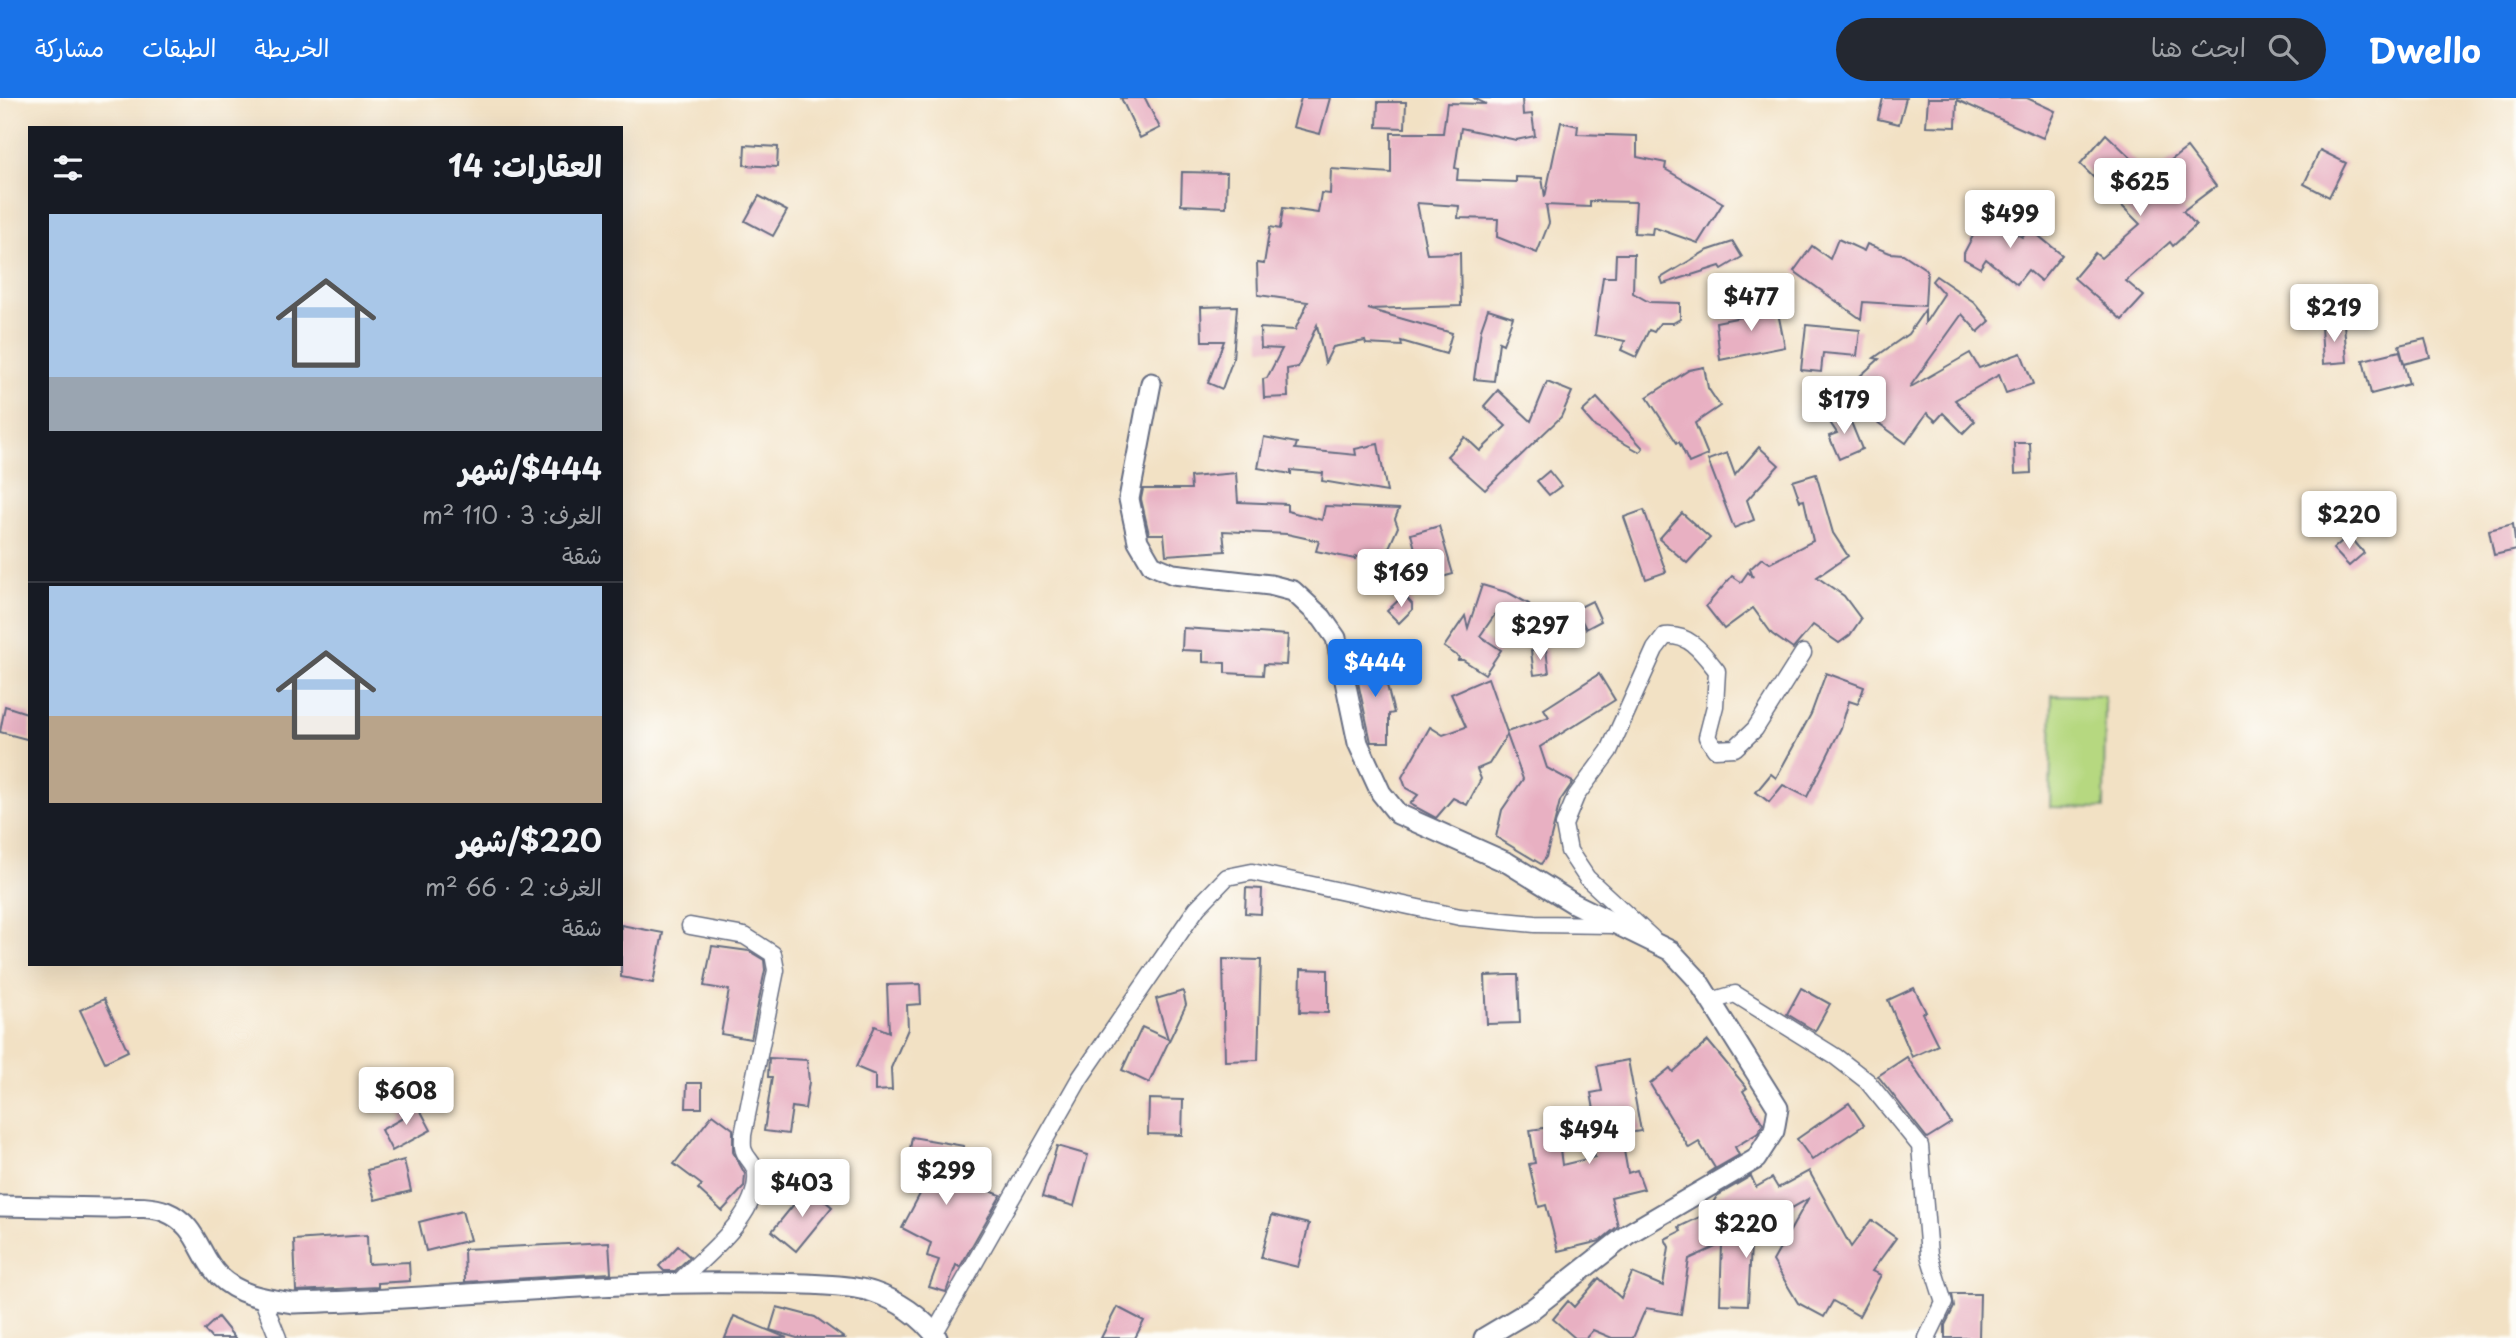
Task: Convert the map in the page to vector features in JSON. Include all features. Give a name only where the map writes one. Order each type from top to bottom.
[{"type":"street","points":[[1151,383],[1129,499],[1138,541],[1152,565],[1174,574],[1270,585],[1293,591],[1322,618],[1336,638],[1358,743],[1381,793],[1398,814],[1508,863],[1573,902],[1658,945],[1680,960],[1711,1001],[1778,1108],[1774,1131],[1756,1159],[1628,1234],[1531,1310],[1484,1338]]},
{"type":"street","points":[[1658,945],[1587,878],[1569,850],[1564,825],[1576,796],[1609,751],[1655,649],[1665,636],[1679,635],[1697,646],[1717,671],[1716,706],[1707,737],[1715,749],[1735,748],[1755,729],[1803,653]]},
{"type":"street","points":[[0,1206],[140,1208],[164,1211],[183,1222],[218,1275],[235,1289],[262,1298],[293,1303],[680,1281],[778,1283],[871,1291],[899,1303],[936,1336],[1080,1078],[1197,908],[1227,877],[1252,872],[1460,918],[1535,924],[1618,925]]},
{"type":"street","points":[[680,1281],[736,1223],[752,1199],[756,1176],[754,1164],[744,1152],[743,1135],[776,970],[773,954],[745,936],[690,926]]},
{"type":"street","points":[[1711,1001],[1735,994],[1836,1057],[1867,1080],[1920,1146],[1929,1255],[1944,1303],[1927,1338]]},
{"type":"street","points":[[262,1298],[278,1338]]},
{"type":"green space","points":[[2052,695],[2105,696],[2104,808],[2050,807]]},
{"type":"building","points":[[1121,98],[1145,98],[1160,128],[1140,138]]},
{"type":"building","points":[[1301,98],[1330,98],[1320,134],[1293,127]]},
{"type":"building","points":[[1473,98],[1522,98],[1523,115],[1532,114],[1535,136],[1516,140],[1461,128],[1455,168],[1458,169],[1457,180],[1516,182],[1516,177],[1542,178],[1545,197],[1561,122],[1578,126],[1577,134],[1637,136],[1637,157],[1666,163],[1665,169],[1723,203],[1698,243],[1653,227],[1652,234],[1634,233],[1636,202],[1590,201],[1590,207],[1546,205],[1549,223],[1537,253],[1497,237],[1498,219],[1458,218],[1459,206],[1417,203],[1427,254],[1460,253],[1461,306],[1368,309],[1452,333],[1446,354],[1401,341],[1402,346],[1366,344],[1365,341],[1333,347],[1325,363],[1317,325],[1298,367],[1287,369],[1288,397],[1264,398],[1263,379],[1267,378],[1282,349],[1261,348],[1260,328],[1295,330],[1308,302],[1258,295],[1257,263],[1264,264],[1270,227],[1280,229],[1283,208],[1318,213],[1321,193],[1330,194],[1331,169],[1391,173],[1391,133],[1443,133],[1447,103],[1486,104]]},
{"type":"building","points":[[1883,98],[1906,98],[1899,124],[1878,119]]},
{"type":"building","points":[[1928,98],[2027,98],[2055,111],[2043,138],[1957,100],[1956,127],[1926,126]]},
{"type":"building","points":[[1378,102],[1406,102],[1405,128],[1377,127]]},
{"type":"building","points":[[2106,134],[2150,176],[2187,148],[2216,186],[2183,211],[2196,225],[2173,246],[2170,242],[2126,281],[2144,296],[2122,320],[2074,278],[2095,253],[2101,258],[2140,224],[2080,164]]},
{"type":"building","points":[[745,145],[778,147],[777,167],[744,165]]},
{"type":"building","points":[[2320,150],[2346,163],[2329,197],[2304,184]]},
{"type":"building","points":[[1182,172],[1227,173],[1226,207],[1181,205]]},
{"type":"building","points":[[759,196],[787,211],[773,236],[745,221]]},
{"type":"building","points":[[1980,213],[2022,237],[2029,228],[2062,255],[2041,281],[2028,270],[2017,284],[1986,259],[1980,268],[1964,259],[1964,253],[1975,232],[1971,229]]},
{"type":"building","points":[[1838,239],[1864,251],[1867,244],[1890,253],[1903,254],[1927,270],[1925,306],[1863,302],[1861,319],[1794,271],[1812,246],[1830,259]]},
{"type":"building","points":[[1733,242],[1742,257],[1722,269],[1720,266],[1663,284],[1661,278],[1706,251]]},
{"type":"building","points":[[1616,254],[1634,254],[1633,293],[1649,302],[1680,303],[1680,319],[1673,323],[1660,323],[1654,332],[1649,330],[1636,357],[1621,350],[1625,341],[1595,335],[1603,277],[1615,277]]},
{"type":"building","points":[[1936,276],[1974,302],[1990,321],[1978,332],[1962,314],[1909,388],[1970,353],[1979,368],[2021,353],[2033,384],[2006,393],[1999,375],[1955,400],[1975,421],[1963,433],[1943,413],[1936,421],[1927,413],[1906,443],[1854,405],[1862,400],[1849,386],[1879,359],[1874,358],[1908,334],[1925,310],[1925,323],[1944,294],[1932,281]]},
{"type":"building","points":[[1776,303],[1785,347],[1720,360],[1716,322],[1751,315],[1746,309]]},
{"type":"building","points":[[1237,306],[1233,359],[1222,389],[1208,383],[1224,341],[1202,341],[1201,307]]},
{"type":"building","points":[[1488,309],[1513,317],[1503,344],[1499,342],[1494,381],[1474,379],[1481,329]]},
{"type":"building","points":[[2344,324],[2347,362],[2323,364],[2321,325]]},
{"type":"building","points":[[1806,325],[1860,330],[1857,356],[1823,353],[1821,372],[1801,370]]},
{"type":"building","points":[[2425,339],[2430,357],[2404,364],[2399,345]]},
{"type":"building","points":[[2400,351],[2409,384],[2371,394],[2363,360]]},
{"type":"building","points":[[1704,367],[1708,388],[1720,406],[1695,423],[1708,455],[1689,463],[1679,442],[1677,443],[1647,397],[1689,370]]},
{"type":"building","points":[[1547,382],[1572,392],[1561,417],[1485,490],[1447,456],[1465,437],[1480,451],[1506,426],[1484,406],[1498,390],[1531,421]]},
{"type":"building","points":[[1597,398],[1643,448],[1640,452],[1595,427],[1582,412]]},
{"type":"building","points":[[1846,410],[1862,449],[1839,459],[1829,436],[1837,433],[1829,421]]},
{"type":"building","points":[[1264,437],[1297,443],[1295,449],[1356,455],[1355,449],[1378,444],[1387,492],[1322,481],[1323,473],[1291,470],[1291,474],[1258,468]]},
{"type":"building","points":[[2014,443],[2030,443],[2031,473],[2015,474]]},
{"type":"building","points":[[1759,447],[1779,465],[1747,500],[1754,520],[1734,528],[1708,460],[1727,453],[1735,475]]},
{"type":"building","points":[[1549,471],[1561,486],[1549,495],[1537,481]]},
{"type":"building","points":[[1236,473],[1238,502],[1287,504],[1287,511],[1322,520],[1325,506],[1399,509],[1395,519],[1398,527],[1381,566],[1356,556],[1355,559],[1316,551],[1319,541],[1287,534],[1223,531],[1225,551],[1166,555],[1164,534],[1149,534],[1141,499],[1143,489],[1191,489],[1190,477]]},
{"type":"building","points":[[1816,474],[1833,533],[1848,556],[1817,577],[1844,596],[1861,619],[1850,635],[1839,643],[1813,625],[1793,649],[1772,634],[1753,608],[1724,629],[1706,606],[1732,576],[1741,582],[1748,572],[1753,577],[1750,569],[1762,558],[1770,563],[1813,541],[1804,500],[1800,501],[1793,481]]},
{"type":"building","points":[[1644,510],[1666,572],[1646,579],[1624,517]]},
{"type":"building","points":[[1682,513],[1710,538],[1687,563],[1659,539]]},
{"type":"building","points":[[2513,524],[2516,550],[2494,555],[2489,530]]},
{"type":"building","points":[[1439,526],[1453,574],[1424,582],[1411,534]]},
{"type":"building","points":[[2349,535],[2364,553],[2349,566],[2333,549]]},
{"type":"building","points":[[1482,585],[1509,593],[1529,604],[1517,624],[1496,613],[1480,636],[1501,650],[1485,674],[1463,660],[1458,660],[1459,657],[1444,647],[1465,616],[1468,628]]},
{"type":"building","points":[[1404,595],[1412,604],[1412,610],[1399,623],[1387,611]]},
{"type":"building","points":[[1592,601],[1601,621],[1586,629],[1576,609]]},
{"type":"building","points":[[1183,628],[1288,635],[1286,665],[1264,664],[1263,675],[1225,673],[1225,663],[1203,662],[1203,651],[1182,650]]},
{"type":"building","points":[[1546,649],[1549,673],[1534,675],[1531,651]]},
{"type":"building","points":[[1380,658],[1394,713],[1389,714],[1389,742],[1371,742],[1354,664]]},
{"type":"building","points":[[1826,673],[1864,687],[1858,704],[1849,701],[1841,728],[1807,797],[1783,785],[1769,802],[1756,792],[1771,774],[1776,778],[1811,714]]},
{"type":"building","points":[[1599,674],[1615,700],[1540,747],[1547,768],[1573,782],[1560,801],[1546,857],[1541,864],[1496,837],[1502,810],[1523,779],[1507,735],[1489,764],[1477,769],[1481,779],[1467,805],[1453,798],[1436,818],[1410,804],[1418,795],[1406,788],[1402,777],[1430,727],[1443,735],[1466,727],[1451,694],[1488,678],[1507,732],[1549,717],[1544,709]]},
{"type":"building","points":[[5,706],[28,713],[28,739],[0,732]]},
{"type":"building","points":[[1246,888],[1262,889],[1261,914],[1245,913]]},
{"type":"building","points":[[623,925],[663,933],[653,983],[621,977]]},
{"type":"building","points":[[712,946],[749,951],[764,960],[765,970],[751,1039],[721,1034],[729,990],[704,986]]},
{"type":"building","points":[[1223,959],[1261,960],[1258,1060],[1225,1061]]},
{"type":"building","points":[[1301,969],[1328,970],[1328,1013],[1300,1012]]},
{"type":"building","points":[[1518,975],[1520,1023],[1487,1024],[1485,976]]},
{"type":"building","points":[[920,984],[921,1004],[907,1005],[908,1029],[891,1068],[892,1090],[875,1091],[875,1075],[856,1067],[875,1026],[889,1032],[887,985]]},
{"type":"building","points":[[1801,988],[1830,1004],[1815,1031],[1787,1014]]},
{"type":"building","points":[[1914,988],[1926,1012],[1922,1013],[1938,1045],[1912,1057],[1888,1000]]},
{"type":"building","points":[[1183,991],[1186,1005],[1149,1083],[1122,1070],[1142,1027],[1168,1039],[1156,999]]},
{"type":"building","points":[[104,999],[128,1051],[105,1062],[80,1010]]},
{"type":"building","points":[[1708,1041],[1747,1088],[1743,1091],[1763,1124],[1758,1133],[1735,1147],[1739,1155],[1706,1174],[1715,1168],[1699,1142],[1689,1148],[1650,1084],[1670,1068],[1673,1072]]},
{"type":"building","points":[[1907,1057],[1951,1123],[1927,1138],[1878,1076]]},
{"type":"building","points":[[769,1058],[807,1060],[809,1082],[805,1109],[792,1107],[788,1134],[764,1131],[772,1077],[768,1077]]},
{"type":"building","points":[[1628,1060],[1641,1131],[1621,1134],[1628,1173],[1637,1170],[1644,1189],[1611,1197],[1618,1226],[1600,1241],[1558,1251],[1546,1205],[1539,1207],[1529,1164],[1535,1163],[1530,1130],[1557,1126],[1562,1165],[1595,1157],[1592,1139],[1599,1137],[1591,1093],[1602,1091],[1597,1066]]},
{"type":"building","points":[[687,1083],[702,1083],[702,1108],[686,1108]]},
{"type":"building","points":[[1149,1099],[1183,1100],[1182,1135],[1148,1134]]},
{"type":"building","points":[[416,1102],[431,1130],[392,1151],[381,1130],[403,1118],[399,1111]]},
{"type":"building","points":[[1849,1103],[1864,1125],[1812,1160],[1797,1139]]},
{"type":"building","points":[[713,1114],[733,1129],[733,1152],[745,1174],[744,1187],[722,1211],[698,1189],[702,1185],[674,1164]]},
{"type":"building","points":[[912,1137],[964,1146],[958,1180],[1001,1195],[960,1267],[956,1265],[946,1292],[929,1287],[939,1260],[927,1256],[931,1243],[902,1228],[929,1177],[906,1173]]},
{"type":"building","points":[[1057,1146],[1088,1155],[1074,1206],[1042,1197]]},
{"type":"building","points":[[404,1160],[411,1191],[375,1200],[367,1170]]},
{"type":"building","points":[[1809,1171],[1851,1247],[1871,1220],[1896,1238],[1872,1271],[1881,1275],[1859,1316],[1833,1301],[1824,1317],[1798,1303],[1773,1261],[1808,1199],[1755,1229],[1752,1224],[1748,1305],[1720,1304],[1722,1244],[1689,1259],[1681,1314],[1646,1308],[1633,1338],[1612,1338],[1593,1330],[1586,1338],[1575,1338],[1553,1319],[1568,1301],[1574,1307],[1599,1278],[1621,1298],[1632,1273],[1663,1286],[1669,1247],[1665,1239],[1681,1231],[1679,1227],[1706,1214],[1717,1196],[1751,1176],[1756,1187],[1772,1178],[1778,1188]]},
{"type":"building","points":[[808,1187],[832,1207],[796,1251],[772,1231]]},
{"type":"building","points":[[462,1211],[470,1240],[426,1251],[419,1222]]},
{"type":"building","points":[[1272,1215],[1309,1224],[1298,1267],[1261,1258]]},
{"type":"building","points":[[367,1235],[368,1264],[409,1262],[410,1281],[378,1283],[378,1287],[296,1291],[294,1240]]},
{"type":"building","points":[[609,1242],[611,1273],[465,1282],[464,1249]]},
{"type":"building","points":[[678,1246],[690,1257],[675,1271],[664,1271],[659,1266]]},
{"type":"building","points":[[1952,1294],[1980,1294],[1979,1338],[1945,1338],[1945,1325],[1954,1307]]},
{"type":"building","points":[[777,1307],[815,1317],[844,1338],[797,1338],[770,1330]]},
{"type":"building","points":[[1117,1307],[1144,1321],[1135,1338],[1101,1338]]},
{"type":"building","points":[[734,1316],[787,1338],[725,1338]]},
{"type":"building","points":[[218,1317],[235,1338],[211,1338],[204,1330]]}]
